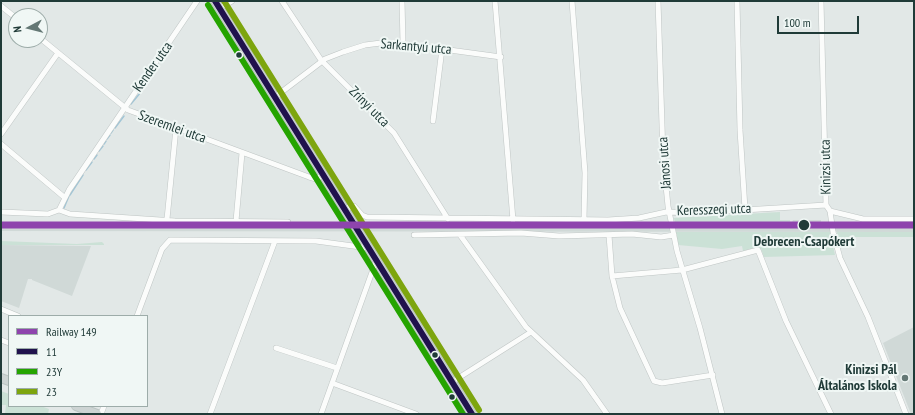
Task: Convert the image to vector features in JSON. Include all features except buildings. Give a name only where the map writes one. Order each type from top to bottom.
[{"type":"main road","points":[[217,4],[472,414]]},
{"type":"main road","points":[[79,407],[97,414]]},
{"type":"street","name":"Kender utca","points":[[57,211],[64,197],[197,1]]},
{"type":"street","points":[[217,4],[232,1]]},
{"type":"street","name":"Zrínyi utca","points":[[282,1],[322,62],[390,127],[448,219]]},
{"type":"street","points":[[402,1],[403,43]]},
{"type":"street","points":[[495,1],[501,56],[513,220]]},
{"type":"street","points":[[572,1],[586,173],[584,219]]},
{"type":"street","name":"Jánosi utca","points":[[658,1],[663,156],[669,212],[682,270],[722,414]]},
{"type":"street","points":[[737,1],[740,130],[745,210]]},
{"type":"street","name":"Kinizsi utca","points":[[821,1],[826,205],[830,212],[833,232],[840,258],[868,317],[906,414]]},
{"type":"street","name":"Sarkantyú utca","points":[[275,97],[322,62],[343,52],[365,45],[385,42],[403,43],[501,56]]},
{"type":"street","name":"Szeremlei utca","points":[[48,45],[124,108],[242,153],[314,178],[323,175]]},
{"type":"street","points":[[433,121],[442,49]]},
{"type":"street","points":[[1,134],[58,53]]},
{"type":"street","points":[[167,219],[176,128]]},
{"type":"street","points":[[1,144],[64,197]]},
{"type":"street","points":[[236,221],[242,153]]},
{"type":"street","name":"Keresszegi utca","points":[[344,209],[354,206],[362,215],[367,217],[513,220],[628,219],[669,212],[694,213],[826,205]]},
{"type":"street","points":[[1,212],[57,211],[81,215],[167,219],[175,221],[288,222]]},
{"type":"street","points":[[830,212],[863,219],[914,219]]},
{"type":"street","name":"Keresszegi utca","points":[[414,235],[521,234],[548,236],[632,234],[661,237],[674,235]]},
{"type":"street","points":[[460,235],[531,332],[580,377],[607,414]]},
{"type":"street","points":[[609,235],[612,276],[620,308],[625,322],[656,382],[662,383],[712,375]]},
{"type":"street","points":[[137,315],[162,249],[170,240],[320,241],[368,248]]},
{"type":"street","points":[[210,414],[275,241]]},
{"type":"street","points":[[612,276],[682,270],[758,250],[788,325],[831,414]]},
{"type":"street","points":[[321,414],[376,261]]},
{"type":"street","points":[[1,309],[16,315]]},
{"type":"street","points":[[452,382],[531,332]]},
{"type":"street","points":[[276,348],[337,368]]},
{"type":"street","points":[[332,383],[416,414]]},
{"type":"shaded area","points":[[793,220],[821,220],[821,222],[914,223],[914,232],[1,231],[1,222],[792,222]]},
{"type":"shaded area","points":[[1,245],[91,246],[72,296],[32,279],[28,279],[19,308],[1,301]]},
{"type":"shaded area","name":"Kinizsi Pál Általános Iskola","points":[[914,327],[914,413],[911,414],[883,343]]},
{"type":"green space","points":[[780,212],[780,220],[790,220],[790,222],[675,223],[674,218]]},
{"type":"green space","points":[[676,232],[830,232],[835,255],[764,257],[761,249],[758,247],[743,251],[742,246],[722,249],[678,245]]},
{"type":"green space","points":[[837,232],[914,232],[914,237],[850,237],[838,241]]},
{"type":"green space","points":[[1,241],[77,244],[102,242],[104,245],[1,245]]},
{"type":"green space","points":[[1,391],[8,394],[8,407],[44,407],[49,409],[48,414],[5,414],[6,405],[1,405]]},
{"type":"waterway","points":[[131,104],[141,92]]},
{"type":"waterway","points":[[115,128],[124,116]]},
{"type":"waterway","points":[[107,139],[110,135]]},
{"type":"waterway","points":[[99,151],[103,146]]},
{"type":"waterway","points":[[94,159],[97,155]]},
{"type":"waterway","points":[[86,170],[92,162]]},
{"type":"waterway","points":[[70,195],[83,175]]},
{"type":"waterway","points":[[64,208],[69,196]]},
{"type":"rail line","name":"149","points":[[1,225],[914,225]]},
{"type":"transit line","name":"11","points":[[215,1],[472,414]]},
{"type":"transit line","name":"23","points":[[224,1],[479,410]]},
{"type":"transit line","name":"23Y","points":[[208,5],[463,414]]},
{"type":"place","name":"Debrecen-Csapókert","points":[[804,225]]},
{"type":"place","name":"Kinizsi Pál Általános Iskola","points":[[905,378]]}]
